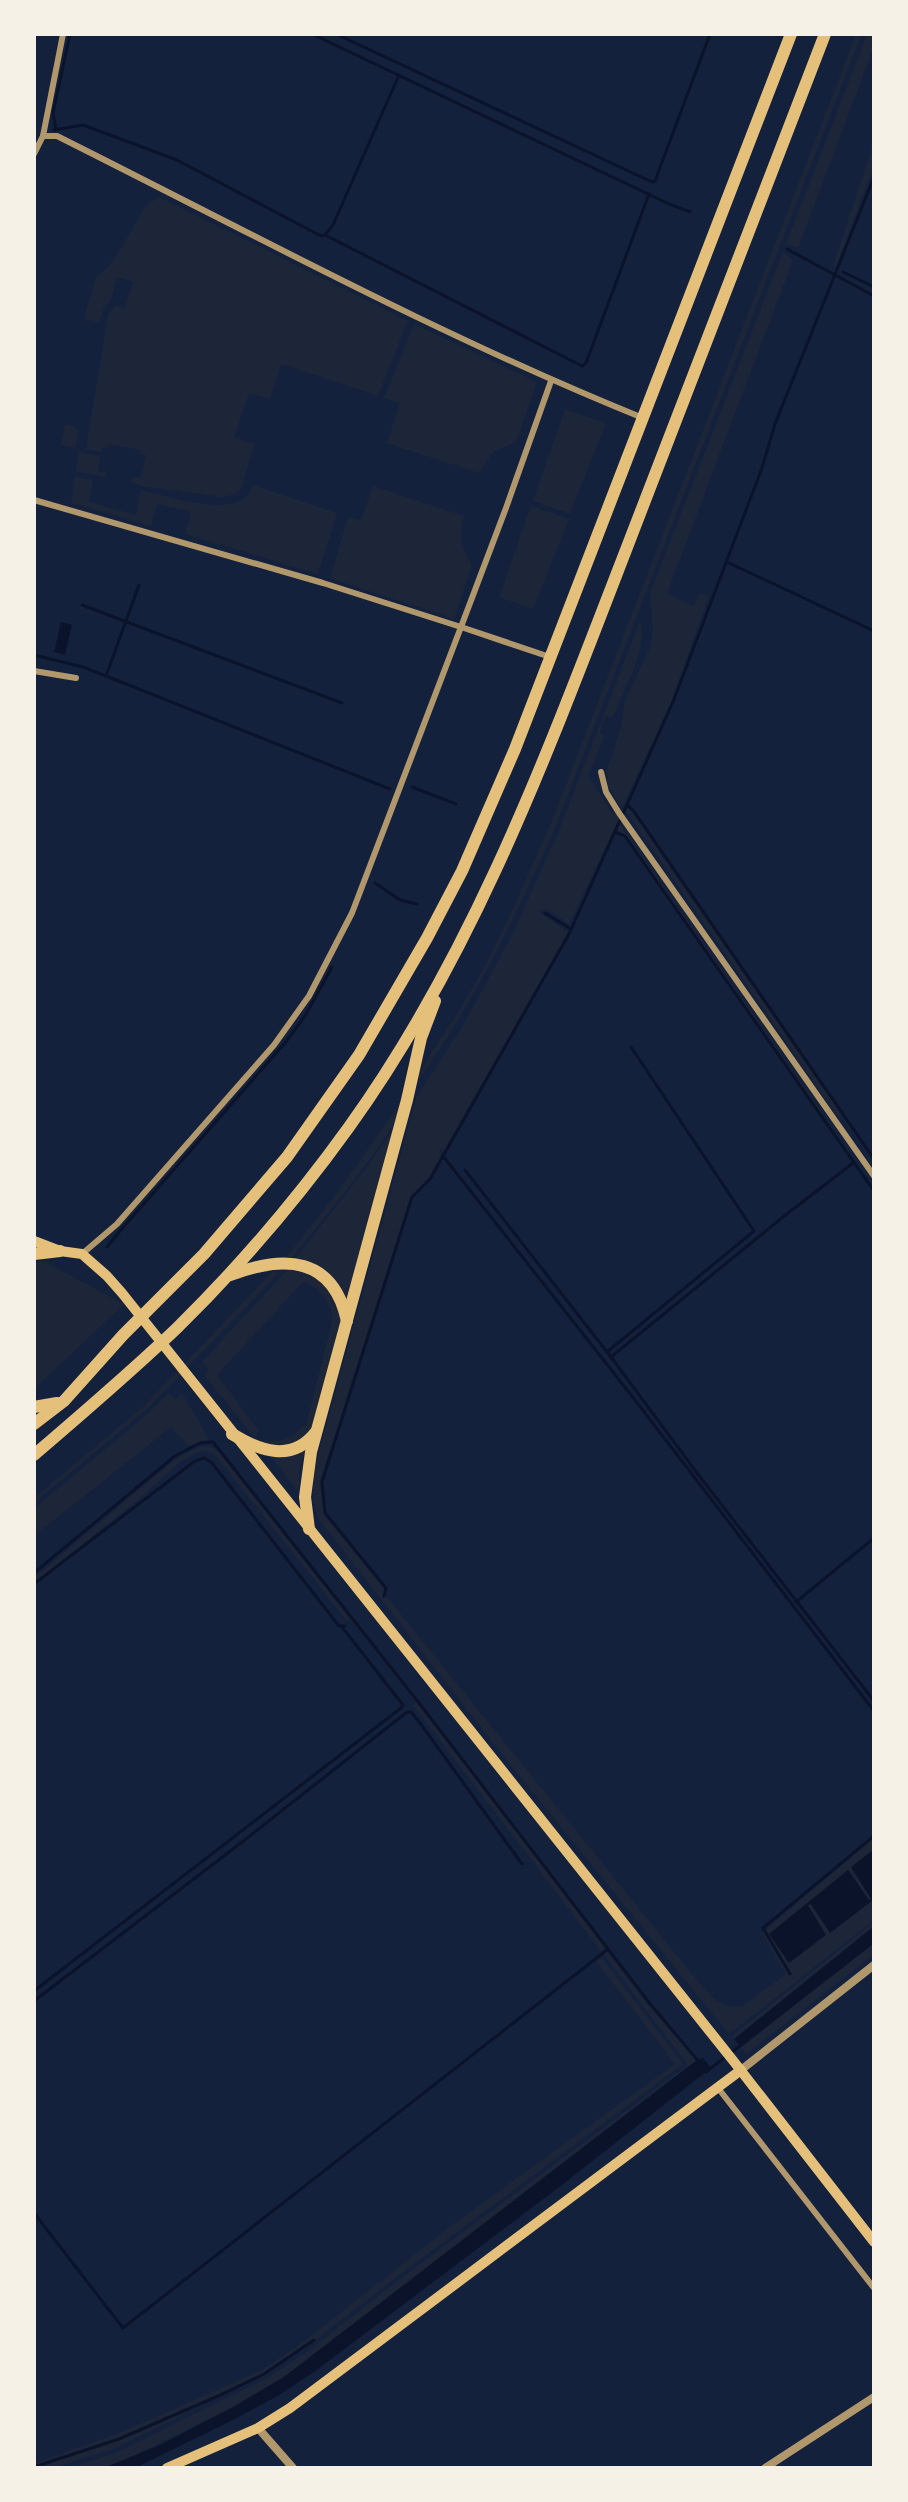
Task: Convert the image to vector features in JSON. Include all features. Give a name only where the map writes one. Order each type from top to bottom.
[{"type":"highway","points":[[34,1424],[64,1401],[123,1335],[159,1301],[248,1205],[325,1107],[360,1055],[416,958],[462,871],[515,749],[791,34]]},
{"type":"highway","points":[[34,1455],[178,1326],[228,1276],[272,1226],[350,1125],[386,1072],[455,953],[490,885],[544,760],[825,34]]},
{"type":"highway","points":[[309,1529],[305,1497],[306,1478],[412,1081],[421,1038],[455,953]]},
{"type":"highway","points":[[34,1254],[60,1251]]},
{"type":"highway","points":[[228,1276],[271,1263],[304,1266],[316,1270],[326,1277],[339,1294],[348,1322]]},
{"type":"highway","points":[[34,1407],[64,1401]]},
{"type":"highway","points":[[232,1434],[260,1449],[283,1450],[308,1442],[320,1427]]},
{"type":"main road","points":[[34,1241],[60,1251],[82,1254],[122,1293],[232,1434],[738,2066],[873,2242]]},
{"type":"main road","points":[[167,2468],[258,2428],[290,2408],[718,2088],[738,2066]]},
{"type":"street","points":[[34,154],[43,136],[63,34]]},
{"type":"street","points":[[43,136],[57,136],[413,316],[551,381],[643,418]]},
{"type":"street","points":[[82,1254],[117,1224],[274,1045],[309,996],[352,913],[506,508],[551,381]]},
{"type":"street","points":[[34,500],[323,583],[550,657]]},
{"type":"street","points":[[34,671],[76,678]]},
{"type":"street","points":[[601,772],[606,792],[620,813],[873,1176]]},
{"type":"street","points":[[738,2066],[873,1965]]},
{"type":"street","points":[[718,2088],[873,2288]]},
{"type":"street","points":[[765,2468],[873,2397]]},
{"type":"street","points":[[258,2428],[292,2468]]},
{"type":"shaded area","points":[[856,35],[861,35],[555,828],[525,894],[476,990],[418,1081],[429,1057],[459,1011],[508,920],[550,826]]},
{"type":"shaded area","points":[[867,35],[873,35],[873,49],[798,248],[786,244]]},
{"type":"shaded area","points":[[873,145],[873,168],[836,267],[833,266]]},
{"type":"shaded area","points":[[159,197],[408,321],[378,396],[281,364],[270,399],[249,393],[234,437],[255,444],[244,483],[238,492],[230,496],[222,497],[142,486],[131,482],[132,477],[141,478],[146,455],[140,454],[141,450],[108,444],[107,448],[102,447],[101,452],[86,449],[108,315],[115,306],[125,308],[133,282],[117,277],[111,299],[104,308],[99,322],[84,319],[96,277],[108,267],[122,247],[145,206]]},
{"type":"shaded area","points":[[783,252],[793,260],[667,593],[694,606],[700,593],[709,596],[670,704],[622,808],[608,786],[607,770],[621,727],[625,701],[651,645],[653,630],[650,593]]},
{"type":"shaded area","points":[[414,324],[537,382],[516,442],[494,451],[479,473],[387,443],[400,403],[384,398]]},
{"type":"shaded area","points":[[565,409],[606,423],[570,514],[533,501]]},
{"type":"shaded area","points":[[65,424],[73,425],[78,431],[75,448],[61,445]]},
{"type":"shaded area","points":[[79,452],[100,456],[98,471],[107,472],[106,477],[76,471]]},
{"type":"shaded area","points":[[75,476],[93,480],[89,502],[136,515],[141,490],[185,501],[220,505],[235,503],[247,496],[253,485],[337,513],[318,574],[185,534],[191,514],[188,511],[157,504],[151,526],[71,503]]},
{"type":"shaded area","points":[[373,486],[464,516],[461,529],[462,541],[472,565],[454,619],[330,578],[348,517],[361,520]]},
{"type":"shaded area","points":[[531,506],[569,519],[533,609],[499,597]]},
{"type":"shaded area","points":[[640,621],[641,643],[634,670],[612,718],[605,715],[600,733],[605,735],[588,776],[612,813],[615,812],[619,819],[569,924],[547,909],[540,913],[568,932],[444,1150],[442,1147],[439,1151],[442,1154],[429,1178],[411,1196],[320,1481],[324,1514],[384,1589],[383,1596],[386,1596],[696,1979],[716,2000],[728,2006],[742,2006],[786,1974],[762,1933],[873,1838],[873,1850],[851,1868],[872,1899],[869,1901],[849,1870],[807,1906],[810,1904],[830,1933],[873,1900],[873,1921],[728,2033],[493,1743],[318,1518],[313,1494],[318,1455],[417,1096],[465,1022],[513,933],[558,833]]},
{"type":"shaded area","points":[[61,622],[72,625],[65,655],[54,652]]},
{"type":"shaded area","points":[[628,807],[841,1114],[838,1117],[626,811]]},
{"type":"shaded area","points":[[620,824],[852,1156],[850,1157],[625,835],[617,831]]},
{"type":"shaded area","points":[[402,1103],[398,1116],[387,1134],[354,1181],[291,1259],[284,1260],[340,1189]]},
{"type":"shaded area","points":[[395,1127],[348,1302],[344,1293],[328,1273],[313,1264],[295,1259],[368,1166]]},
{"type":"shaded area","points":[[43,1261],[124,1304],[35,1388],[35,1263]]},
{"type":"shaded area","points":[[294,1269],[312,1276],[327,1288],[337,1304],[341,1323],[310,1436],[286,1444],[261,1445],[264,1440],[286,1439],[306,1426],[332,1322],[330,1309],[324,1297],[314,1287],[303,1282],[217,1375],[259,1431],[255,1438],[204,1375],[209,1369],[202,1362],[286,1271]]},
{"type":"shaded area","points":[[272,1272],[279,1273],[147,1409],[35,1502],[35,1497],[144,1406]]},
{"type":"shaded area","points":[[169,1393],[175,1400],[182,1393],[209,1439],[189,1446],[171,1427],[35,1535],[35,1508],[150,1412]]},
{"type":"shaded area","points":[[210,1446],[219,1452],[349,1618],[347,1621],[215,1455],[203,1450],[181,1461],[139,1499],[35,1582],[35,1577],[177,1458],[199,1447]]},
{"type":"shaded area","points":[[305,1450],[299,1472],[299,1492],[271,1457],[285,1456]]},
{"type":"shaded area","points":[[417,1702],[605,1948],[601,1951],[413,1705]]},
{"type":"shaded area","points":[[873,1850],[873,1900],[830,1933],[811,1904],[808,1905],[826,1935],[789,1963],[769,1934],[848,1870],[869,1900],[871,1899],[851,1867]]},
{"type":"shaded area","points":[[873,1923],[873,1927],[734,2039],[732,2036]]},
{"type":"shaded area","points":[[873,1927],[873,1944],[741,2047],[734,2039]]},
{"type":"shaded area","points":[[873,1944],[873,1955],[746,2054],[741,2047]]},
{"type":"shaded area","points":[[607,1952],[649,2006],[697,2060],[284,2377],[235,2406],[119,2463],[106,2467],[69,2468],[115,2453],[269,2377],[308,2351],[400,2279],[688,2065],[604,1955]]},
{"type":"shaded area","points":[[602,1958],[683,2064],[305,2348],[267,2374],[113,2449],[56,2467],[35,2467],[35,2463],[117,2434],[264,2369],[310,2337],[452,2225],[675,2064],[597,1962]]},
{"type":"shaded area","points":[[703,2058],[711,2068],[558,2188],[318,2369],[281,2394],[235,2419],[137,2467],[106,2467],[160,2445],[235,2406],[284,2377],[697,2060]]},
{"type":"waterway","points":[[56,129],[53,113],[70,34]]},
{"type":"waterway","points":[[312,34],[690,212]]},
{"type":"waterway","points":[[336,34],[652,182],[655,181],[710,34]]},
{"type":"waterway","points":[[54,130],[83,125],[177,160],[321,236],[325,235],[333,225],[399,75]]},
{"type":"waterway","points":[[384,1596],[386,1588],[325,1513],[322,1482],[412,1197],[430,1179],[569,934],[673,702],[762,468],[775,424],[874,177]]},
{"type":"waterway","points":[[325,235],[582,366],[586,363],[649,194]]},
{"type":"waterway","points":[[787,249],[874,296]]},
{"type":"waterway","points":[[843,272],[874,287]]},
{"type":"waterway","points":[[727,562],[874,631]]},
{"type":"waterway","points":[[106,676],[139,585]]},
{"type":"waterway","points":[[82,605],[342,703]]},
{"type":"waterway","points":[[34,655],[83,667],[390,789]]},
{"type":"waterway","points":[[412,787],[456,804]]},
{"type":"waterway","points":[[627,805],[633,810],[874,1159]]},
{"type":"waterway","points":[[615,832],[625,836],[874,1191]]},
{"type":"waterway","points":[[375,883],[400,900],[417,904]]},
{"type":"waterway","points":[[545,913],[571,929]]},
{"type":"waterway","points":[[107,1247],[285,1043],[305,1016],[332,967]]},
{"type":"waterway","points":[[607,1352],[754,1231],[631,1047]]},
{"type":"waterway","points":[[443,1156],[635,1400],[874,1711]]},
{"type":"waterway","points":[[611,1357],[853,1163]]},
{"type":"waterway","points":[[465,1170],[874,1701]]},
{"type":"waterway","points":[[34,1573],[175,1456],[200,1443],[213,1442],[419,1703],[651,2005],[700,2063]]},
{"type":"waterway","points":[[34,1584],[195,1461],[204,1458],[212,1463],[339,1626],[345,1626]]},
{"type":"waterway","points":[[796,1602],[874,1538]]},
{"type":"waterway","points":[[34,1991],[401,1708],[403,1705],[342,1627]]},
{"type":"waterway","points":[[34,2001],[407,1712],[411,1712],[420,1723],[522,1864]]},
{"type":"waterway","points":[[790,1974],[763,1928],[874,1836]]},
{"type":"waterway","points":[[34,2213],[123,2328],[608,1949]]},
{"type":"waterway","points":[[706,2072],[741,2045]]},
{"type":"waterway","points":[[34,2467],[119,2439],[216,2397],[264,2374],[314,2340]]}]
